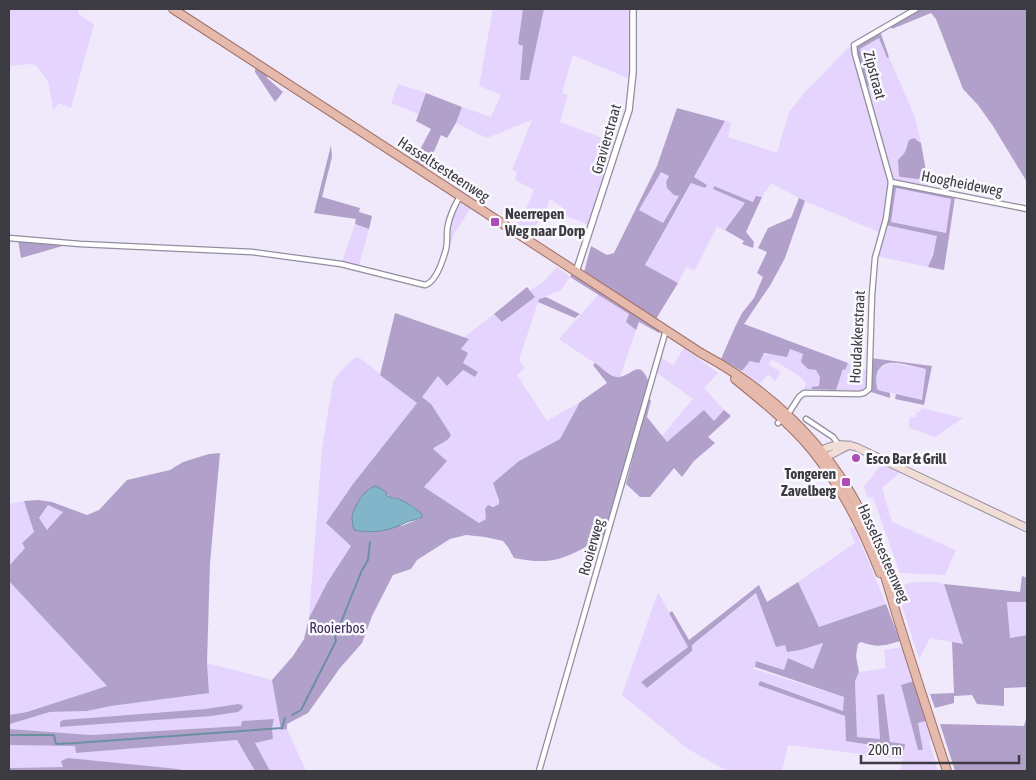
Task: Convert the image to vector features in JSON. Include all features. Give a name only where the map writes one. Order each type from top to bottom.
[{"type":"main road","name":"Hasseltsesteenweg","points":[[173,9],[750,384],[782,419],[821,455],[845,485],[861,513],[877,549],[947,771]]},
{"type":"main road","points":[[821,455],[839,446],[850,445],[1027,528]]},
{"type":"street","name":"Gravierstraat","points":[[576,272],[628,110],[633,72],[634,9]]},
{"type":"street","name":"Zipstraat","points":[[891,182],[854,54],[854,45],[916,9]]},
{"type":"street","name":"Hoogheideweg","points":[[891,182],[1027,209]]},
{"type":"street","name":"Houdakkerstraat","points":[[782,419],[799,396],[804,393],[864,394],[869,389],[875,258],[885,224],[891,182]]},
{"type":"street","points":[[9,238],[80,244],[260,253],[341,264],[424,285],[430,283],[433,279],[442,260],[447,247],[448,224],[460,196]]},
{"type":"street","name":"Rooierweg","points":[[539,771],[666,330]]},
{"type":"street","points":[[806,418],[833,437],[839,446]]},
{"type":"shaded area","points":[[9,9],[54,9],[59,11],[59,9],[79,9],[78,14],[94,24],[71,108],[58,103],[56,108],[53,109],[48,81],[36,65],[9,66]]},
{"type":"shaded area","points":[[493,9],[523,9],[518,43],[523,46],[520,80],[529,80],[544,9],[631,9],[630,79],[573,55],[562,93],[568,95],[560,122],[616,143],[589,225],[561,214],[563,208],[550,199],[546,210],[529,236],[516,225],[527,207],[534,190],[515,180],[517,172],[512,170],[532,120],[487,138],[456,123],[462,107],[491,117],[501,95],[479,86]]},
{"type":"shaded area","points":[[879,38],[886,57],[889,57],[915,117],[921,143],[918,139],[907,144],[905,152],[901,155],[901,177],[923,179],[927,177],[928,186],[895,180],[892,176],[865,87],[869,86],[860,49]]},
{"type":"shaded area","points":[[849,47],[852,48],[889,181],[881,233],[805,201],[771,183],[762,197],[756,196],[754,202],[714,186],[713,189],[745,203],[725,230],[717,227],[694,271],[686,267],[678,283],[645,265],[692,183],[705,188],[707,185],[694,177],[725,121],[731,122],[728,137],[777,153],[789,112],[806,91]]},
{"type":"shaded area","points":[[398,84],[426,93],[418,114],[391,103]]},
{"type":"shaded area","points":[[661,171],[669,176],[666,182],[679,196],[663,223],[639,210]]},
{"type":"shaded area","points":[[896,188],[951,199],[946,233],[891,222]]},
{"type":"shaded area","points":[[462,203],[471,208],[455,232],[448,249],[449,226],[457,205]]},
{"type":"shaded area","points":[[355,224],[369,229],[359,265],[342,262]]},
{"type":"shaded area","points":[[886,225],[938,236],[928,267],[877,256]]},
{"type":"shaded area","points":[[557,267],[570,277],[561,290],[539,299],[519,360],[525,368],[517,375],[547,421],[580,402],[560,439],[519,461],[493,483],[499,504],[485,509],[486,519],[479,523],[424,487],[434,450],[451,435],[422,397],[438,376],[463,370],[475,377],[478,372],[463,363],[461,349],[469,339],[464,337],[494,314],[502,322],[534,296],[530,290],[542,283]]},
{"type":"shaded area","points":[[599,294],[630,315],[626,322],[636,330],[620,377],[615,377],[559,339]]},
{"type":"shaded area","points":[[684,348],[718,373],[704,388],[724,410],[714,421],[704,410],[667,442],[662,436],[693,399],[656,372],[660,357],[673,365]]},
{"type":"shaded area","points":[[789,349],[803,354],[811,369],[816,370],[820,377],[819,387],[804,390],[806,383],[801,377],[771,359],[769,365],[781,372],[775,381],[768,374],[760,384],[742,371],[753,360],[762,355],[787,357]]},
{"type":"shaded area","points":[[357,357],[417,403],[353,484],[326,523],[352,546],[327,583],[309,618],[322,449],[333,382],[340,372]]},
{"type":"shaded area","points":[[848,363],[868,371],[867,386],[863,391],[836,390],[843,369],[845,369]]},
{"type":"shaded area","points":[[890,363],[926,369],[922,400],[878,390],[876,377],[882,367]]},
{"type":"shaded area","points":[[921,408],[963,418],[935,437],[909,428],[910,417],[915,418]]},
{"type":"shaded area","points":[[881,465],[900,472],[882,488],[892,522],[956,550],[945,575],[900,573],[873,497],[868,498],[864,487]]},
{"type":"shaded area","points":[[24,501],[34,532],[22,543],[25,548],[9,566],[9,504]]},
{"type":"shaded area","points":[[48,505],[63,512],[47,531],[39,518]]},
{"type":"shaded area","points":[[854,527],[886,604],[819,627],[798,582],[855,543],[849,528]]},
{"type":"shaded area","points":[[9,581],[107,686],[27,712],[9,715]]},
{"type":"shaded area","points":[[914,582],[944,584],[963,644],[930,638],[919,659],[896,587]]},
{"type":"shaded area","points":[[658,592],[688,647],[641,682],[647,688],[692,651],[692,645],[757,593],[787,652],[800,650],[823,642],[813,669],[788,658],[784,670],[757,661],[754,669],[844,697],[843,711],[760,681],[845,716],[846,741],[890,742],[877,695],[880,739],[857,737],[855,681],[859,672],[886,668],[884,650],[902,647],[914,681],[901,686],[918,750],[923,749],[918,723],[926,721],[932,740],[929,741],[938,771],[900,771],[903,759],[788,745],[782,771],[730,771],[688,749],[622,695]]},
{"type":"shaded area","points":[[1007,601],[1026,602],[1027,635],[1010,638]]},
{"type":"shaded area","points":[[207,663],[272,680],[281,730],[287,729],[306,771],[270,771],[255,743],[273,739],[272,728],[274,719],[241,726],[91,735],[9,729],[10,724],[50,712],[87,711],[209,692]],"holes":[[[238,704],[238,712],[212,716],[60,727],[88,718],[205,709]]]},
{"type":"shaded area","points":[[237,740],[255,771],[185,771],[129,765],[9,768],[9,745],[76,746],[77,753]]},
{"type":"green space","points":[[523,9],[544,9],[529,80],[520,80],[523,46],[518,44]]},
{"type":"green space","points":[[921,9],[1027,10],[1027,182],[993,126],[978,105],[963,89],[936,19],[931,13],[892,29],[891,25]]},
{"type":"green space","points":[[880,31],[889,57],[887,58],[879,38],[860,49],[869,86],[865,87],[855,47]]},
{"type":"green space","points":[[257,68],[268,75],[267,78],[283,92],[275,102],[255,72]]},
{"type":"green space","points":[[426,93],[462,107],[456,123],[447,138],[441,135],[427,168],[414,161],[431,129],[416,121]]},
{"type":"green space","points":[[677,108],[725,121],[694,177],[707,185],[705,188],[691,183],[645,265],[678,283],[656,319],[584,272],[591,246],[607,255],[614,253],[657,166]],"holes":[[[661,172],[669,176],[666,182],[667,188],[674,195],[679,196],[663,223],[639,210]]]},
{"type":"green space","points":[[914,138],[921,143],[927,177],[918,179],[899,176],[898,160],[905,152],[909,140]]},
{"type":"green space","points":[[331,145],[332,157],[322,197],[360,208],[359,212],[372,216],[369,229],[355,224],[356,219],[314,213]]},
{"type":"green space","points":[[893,184],[955,197],[944,270],[928,267],[937,236],[886,225]],"holes":[[[896,188],[951,199],[946,233],[891,222]]]},
{"type":"green space","points":[[714,186],[753,202],[756,196],[762,197],[746,232],[754,242],[753,248],[742,244],[744,241],[725,230],[745,203],[713,189]]},
{"type":"green space","points":[[799,198],[805,201],[785,258],[771,284],[744,324],[848,363],[845,370],[843,369],[836,390],[811,389],[812,387],[819,386],[820,377],[816,370],[808,369],[801,362],[803,354],[790,349],[787,357],[764,353],[759,363],[750,361],[742,371],[721,359],[742,313],[754,298],[763,277],[757,273],[767,252],[758,248],[768,228],[791,218]]},
{"type":"green space","points":[[18,240],[66,244],[66,245],[21,258]]},
{"type":"green space","points":[[572,273],[660,330],[659,333],[639,322],[636,330],[626,322],[629,314],[570,277]]},
{"type":"green space","points":[[527,287],[535,297],[502,322],[494,314]]},
{"type":"green space","points":[[546,297],[580,314],[575,318],[538,302],[539,299]]},
{"type":"green space","name":"Rooierbos","points":[[395,313],[469,339],[461,349],[468,353],[463,363],[478,372],[475,377],[463,370],[447,386],[438,376],[422,397],[431,404],[451,435],[433,449],[447,461],[424,487],[479,523],[486,519],[485,509],[488,505],[493,507],[499,504],[493,483],[519,461],[560,439],[580,402],[607,383],[593,365],[595,363],[616,377],[621,377],[638,369],[642,371],[649,383],[605,537],[571,554],[548,561],[514,558],[503,541],[466,535],[450,539],[417,560],[411,569],[393,575],[372,616],[362,643],[340,668],[308,713],[287,724],[287,729],[281,730],[272,680],[293,656],[304,639],[309,618],[327,583],[351,546],[326,523],[353,484],[417,403],[380,375]],"holes":[[[376,486],[390,497],[397,498],[416,509],[419,519],[401,526]]]},
{"type":"green space","points":[[871,358],[932,366],[924,405],[895,399],[896,394],[922,400],[926,369],[893,363],[885,364],[881,367],[876,378],[878,390],[890,393],[890,398],[871,392]]},
{"type":"green space","points":[[648,399],[651,400],[647,417],[667,442],[704,410],[714,421],[724,410],[731,416],[708,437],[715,443],[694,461],[682,477],[674,468],[650,497],[640,497],[626,484]]},
{"type":"green space","points":[[220,453],[210,563],[207,663],[209,693],[87,711],[50,712],[10,724],[9,727],[9,715],[27,712],[107,686],[9,581],[9,566],[25,548],[22,543],[34,532],[24,501],[52,502],[87,515],[99,510],[127,480],[170,470],[183,462],[209,454]],"holes":[[[48,505],[63,512],[47,530],[39,518]]]},
{"type":"green space","points":[[1022,576],[1027,578],[1027,616],[1026,602],[1007,602],[1010,638],[1027,635],[1027,687],[1004,688],[1004,706],[977,704],[972,695],[954,696],[954,703],[935,708],[930,694],[954,693],[952,642],[963,644],[944,584],[1020,592]]},
{"type":"green space","points":[[798,582],[819,627],[886,604],[900,641],[880,646],[861,642],[858,644],[856,656],[859,672],[855,681],[857,737],[880,739],[877,695],[884,694],[890,742],[905,744],[904,750],[846,741],[845,716],[758,685],[760,681],[843,711],[844,697],[755,667],[756,661],[784,670],[788,658],[813,669],[823,643],[787,652],[785,645],[776,647],[756,593],[692,645],[692,651],[647,688],[641,682],[688,647],[669,613],[672,611],[689,640],[759,585],[767,602]]},
{"type":"green space","points":[[914,681],[926,721],[918,723],[923,750],[918,750],[901,685]]},
{"type":"green space","points":[[242,705],[243,708],[238,712],[212,716],[60,727],[60,722],[63,720],[205,709]]},
{"type":"green space","points":[[1027,716],[1027,771],[955,771],[940,724],[1024,726]]},
{"type":"green space","points":[[274,719],[272,728],[273,739],[255,743],[270,771],[255,771],[237,740],[76,753],[75,746],[9,745],[9,729],[91,735],[241,726],[242,721]]},
{"type":"green space","points":[[68,758],[185,771],[9,771],[9,768],[63,767],[61,761]]},
{"type":"water","points":[[376,486],[386,492],[387,496],[399,499],[411,506],[422,514],[422,517],[381,531],[354,530],[352,518],[357,504],[368,490]]},
{"type":"waterway","points":[[292,715],[301,710],[336,641],[335,637],[362,570],[368,560],[370,542]]},
{"type":"waterway","points":[[9,735],[54,735],[56,744],[76,743],[282,728],[285,718]]},
{"type":"waterway","points":[[9,771],[28,771]]},
{"type":"place","name":"Neerrepen Weg naar Dorp","points":[[495,222]]},
{"type":"place","name":"Esco Bar & Grill","points":[[856,458]]},
{"type":"place","name":"Tongeren Zavelberg","points":[[846,482]]}]
